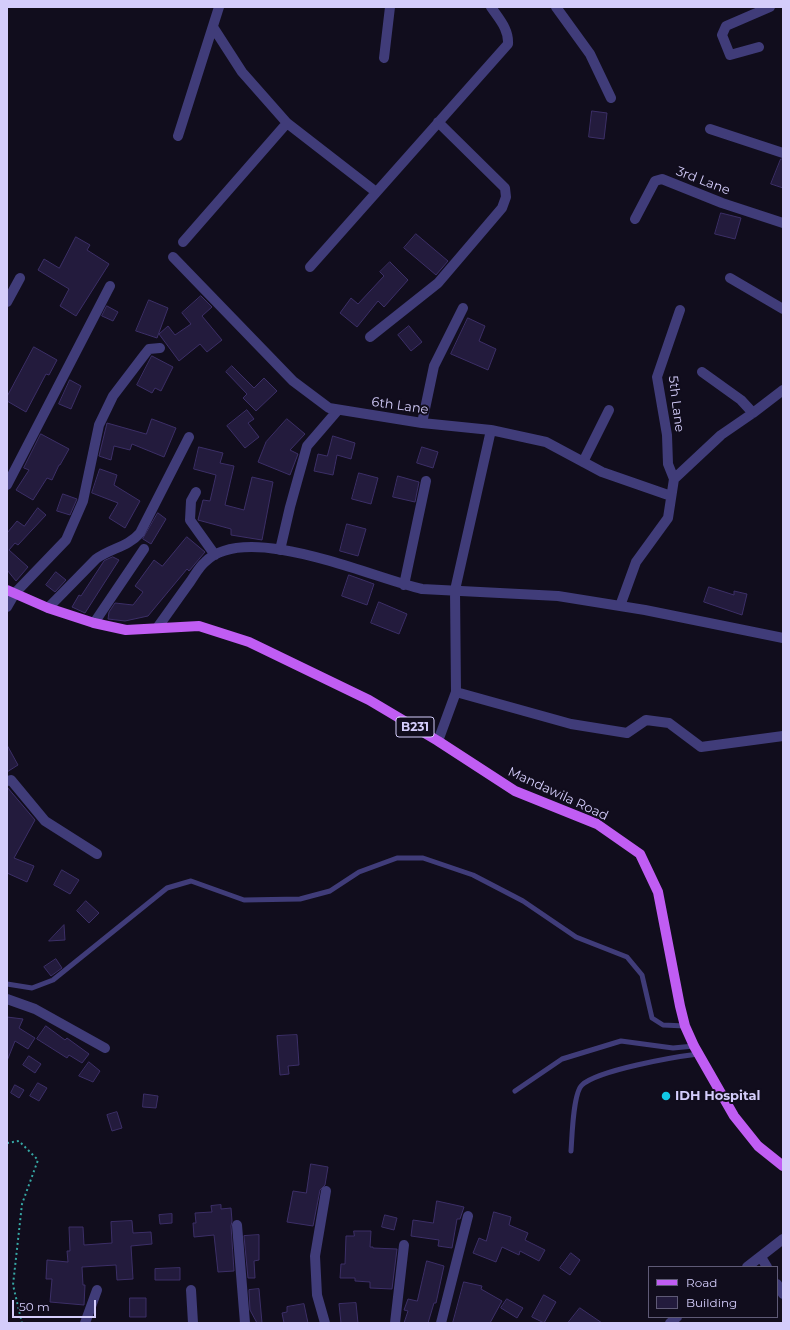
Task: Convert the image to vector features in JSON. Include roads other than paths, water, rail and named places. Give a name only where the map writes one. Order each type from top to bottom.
[{"type":"main road","name":"Mandawila Road","points":[[11,592],[48,608],[94,623],[126,630],[199,626],[249,642],[369,700],[438,741],[515,791],[597,824],[640,854],[658,892],[685,1026],[696,1050],[734,1116],[758,1146],[783,1166]]},
{"type":"street","points":[[178,136],[219,7]]},
{"type":"street","points":[[384,58],[390,7]]},
{"type":"street","points":[[310,267],[508,44],[509,36],[491,7]]},
{"type":"street","points":[[556,7],[590,54],[611,98]]},
{"type":"street","points":[[759,47],[730,55],[722,35],[726,26],[770,7]]},
{"type":"street","points":[[213,28],[242,72],[286,123],[376,192]]},
{"type":"street","points":[[370,337],[438,283],[502,208],[506,197],[505,188],[438,122]]},
{"type":"street","points":[[183,242],[286,123]]},
{"type":"street","points":[[710,129],[783,153]]},
{"type":"street","name":"3rd Lane","points":[[636,219],[655,181],[662,179],[722,203],[783,223]]},
{"type":"street","name":"6th Lane","points":[[173,257],[293,381],[329,408],[422,423],[491,430],[546,442],[602,472],[623,481],[671,496]]},
{"type":"street","points":[[7,302],[20,278]]},
{"type":"street","points":[[730,278],[783,309]]},
{"type":"street","points":[[7,485],[110,286]]},
{"type":"street","points":[[422,423],[434,366],[463,308]]},
{"type":"street","name":"5th Lane","points":[[674,479],[668,464],[667,435],[657,377],[680,310]]},
{"type":"street","points":[[7,607],[11,592],[66,540],[83,502],[99,424],[113,396],[149,349],[160,348]]},
{"type":"street","points":[[702,372],[741,400],[753,413]]},
{"type":"street","points":[[620,606],[636,562],[668,518],[674,479],[722,435],[781,395]]},
{"type":"street","points":[[280,550],[290,507],[308,446],[338,410]]},
{"type":"street","points":[[583,462],[609,410]]},
{"type":"street","points":[[438,741],[456,692],[455,590],[491,430]]},
{"type":"street","points":[[48,608],[96,559],[105,553],[132,542],[140,533],[189,437]]},
{"type":"street","points":[[404,585],[426,481]]},
{"type":"street","points":[[196,492],[191,501],[190,520],[215,555]]},
{"type":"street","points":[[157,628],[205,562],[222,550],[245,546],[280,550],[329,560],[404,585],[422,589],[558,596],[620,606],[783,638]]},
{"type":"street","points":[[94,623],[144,549]]},
{"type":"street","points":[[456,692],[571,724],[627,733],[646,720],[669,723],[701,747],[783,736]]},
{"type":"street","points":[[7,781],[11,780],[46,821],[97,854]]},
{"type":"street","points":[[7,999],[35,1009],[105,1048]]},
{"type":"street","points":[[325,1323],[317,1295],[315,1256],[326,1191]]},
{"type":"street","points":[[441,1323],[468,1216]]},
{"type":"street","points":[[237,1225],[245,1323]]},
{"type":"street","points":[[748,1266],[783,1239]]},
{"type":"street","points":[[395,1323],[404,1245]]},
{"type":"street","points":[[761,1257],[766,1266]]},
{"type":"street","points":[[85,1323],[97,1290]]},
{"type":"street","points":[[191,1290],[193,1323]]},
{"type":"lane","points":[[7,984],[32,988],[53,980],[167,888],[191,881],[244,900],[300,899],[330,891],[359,872],[397,858],[423,858],[473,875],[523,901],[576,937],[627,957],[642,975],[652,1018],[663,1025],[685,1026]]},
{"type":"lane","points":[[515,1091],[562,1059],[621,1041],[696,1050]]},
{"type":"lane","points":[[571,1151],[577,1094],[582,1085],[606,1073],[696,1050]]},
{"type":"place","name":"IDH Hospital","points":[[666,1096]]}]
